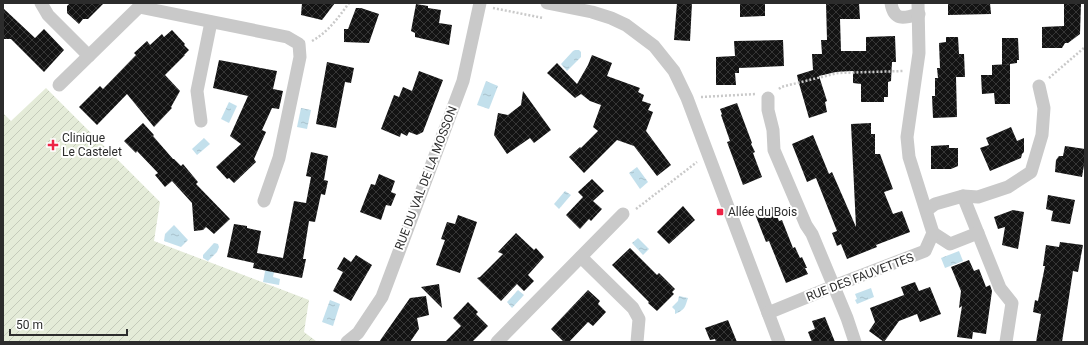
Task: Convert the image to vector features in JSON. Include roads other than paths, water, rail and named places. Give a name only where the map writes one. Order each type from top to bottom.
[{"type":"street","points":[[41,3],[48,15],[89,56]]},
{"type":"street","points":[[547,3],[592,12],[626,25],[654,46],[674,71],[706,146],[779,342]]},
{"type":"street","points":[[891,3],[892,10],[897,16],[904,18],[919,8]]},
{"type":"street","name":"RUE DU VAL DE LA MOSSON","points":[[347,342],[358,333],[382,297],[463,81],[480,4]]},
{"type":"street","points":[[59,85],[141,5],[211,22],[287,36],[298,44],[300,57],[279,158],[264,201]]},
{"type":"street","points":[[919,8],[920,53],[907,137],[909,157],[927,210],[933,233],[950,244],[978,233]]},
{"type":"street","points":[[201,121],[198,91],[211,22]]},
{"type":"street","points":[[927,210],[935,204],[964,196],[978,197],[996,191],[1008,186],[1031,172],[1042,135],[1044,108],[1039,86]]},
{"type":"street","points":[[768,98],[768,110],[773,130],[774,150],[834,286],[855,342]]},
{"type":"street","points":[[964,196],[1000,288],[1012,303],[1006,342]]},
{"type":"street","points":[[497,342],[623,214]]},
{"type":"street","name":"RUE DES FAUVETTES","points":[[768,313],[925,251],[933,233]]},
{"type":"street","points":[[582,257],[633,308],[639,319],[637,342]]},
{"type":"water","points":[[575,50],[579,50],[581,52],[581,57],[567,71],[561,64]]},
{"type":"water","points":[[486,81],[498,86],[489,109],[477,105]]},
{"type":"water","points":[[229,102],[237,106],[229,123],[221,119]]},
{"type":"water","points":[[301,108],[311,110],[307,129],[297,127]]},
{"type":"water","points":[[204,138],[210,144],[197,155],[192,149]]},
{"type":"water","points":[[637,167],[648,182],[640,189],[629,173]]},
{"type":"water","points":[[565,191],[571,195],[559,209],[554,204]]},
{"type":"water","points":[[174,225],[188,240],[181,247],[164,241],[165,234]]},
{"type":"water","points":[[638,238],[649,249],[643,255],[632,243]]},
{"type":"water","points":[[214,243],[218,244],[219,247],[217,252],[208,261],[203,258],[203,255]]},
{"type":"water","points":[[959,251],[963,261],[945,268],[941,258]]},
{"type":"water","points":[[267,261],[276,262],[273,277],[280,279],[279,285],[263,282]]},
{"type":"water","points":[[871,288],[874,297],[857,304],[855,294]]},
{"type":"water","points":[[518,290],[524,295],[512,308],[507,302]]},
{"type":"water","points":[[679,296],[688,298],[684,308],[675,314],[675,310],[672,307],[678,301]]},
{"type":"water","points":[[330,300],[340,304],[333,326],[322,322]]},
{"type":"place","name":"Clinique Le Castelet","points":[[53,145]]},
{"type":"place","name":"Allée du Bois","points":[[720,212]]}]
